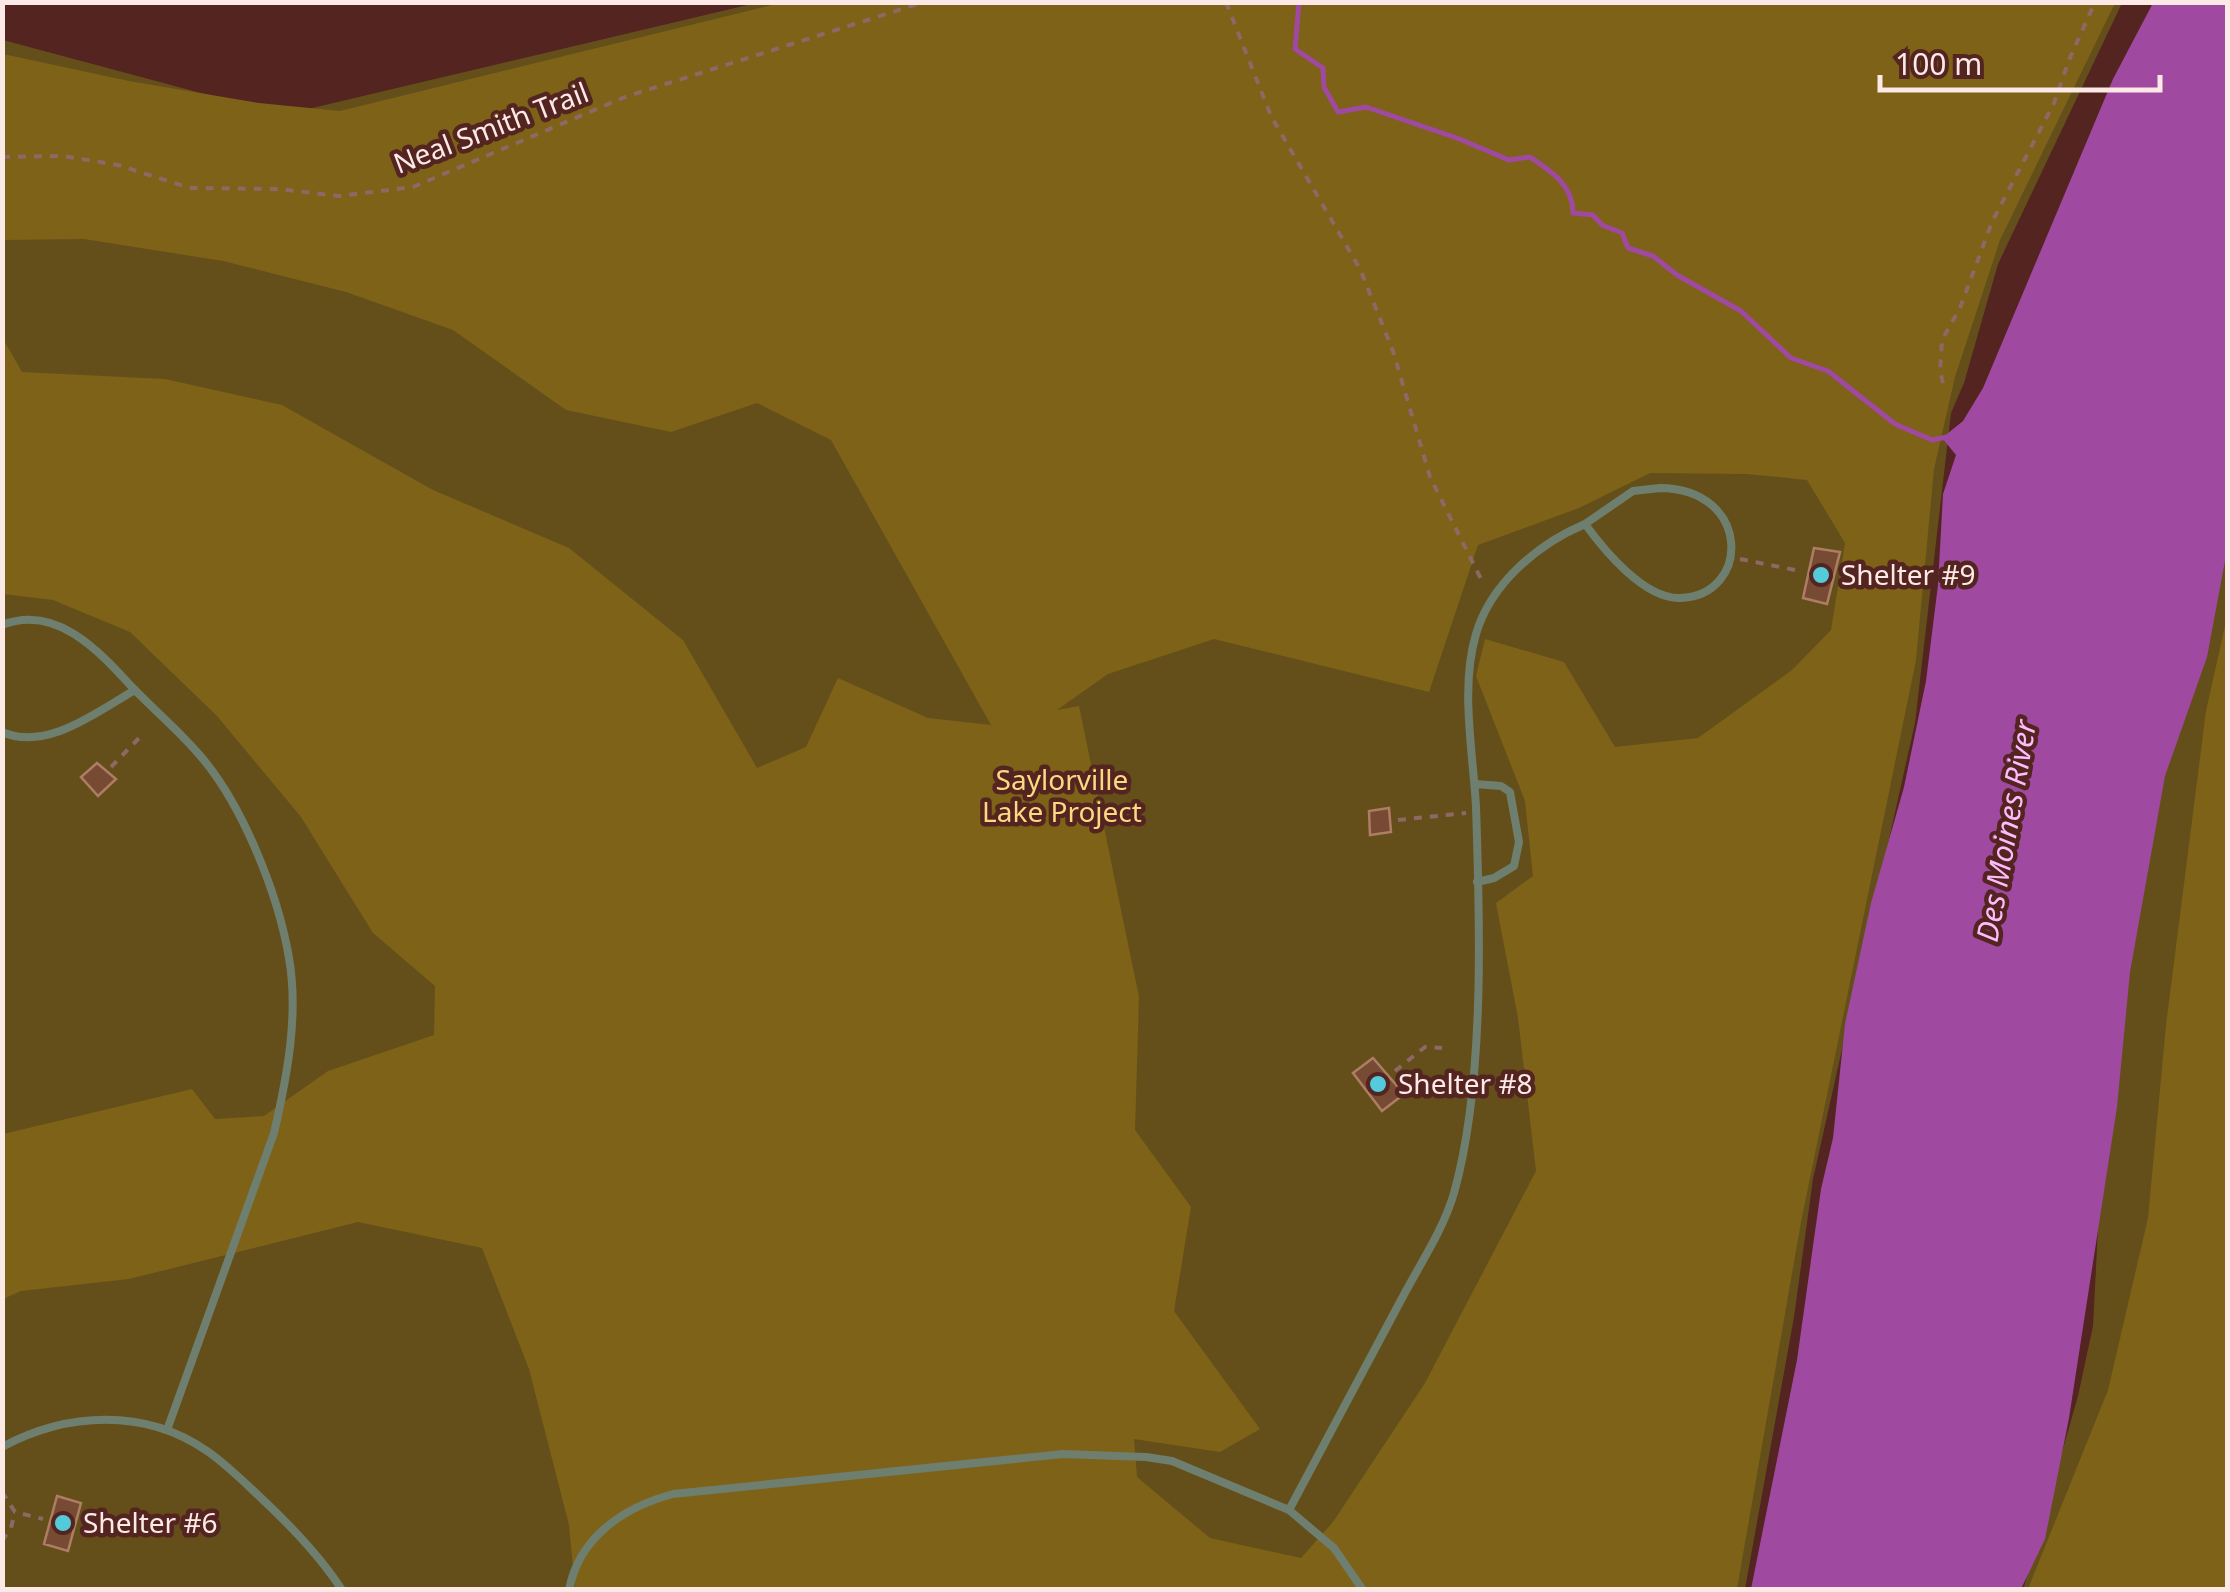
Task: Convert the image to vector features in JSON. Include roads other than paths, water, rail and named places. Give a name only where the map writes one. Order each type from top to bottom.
[{"type":"lane","points":[[1290,1510],[1453,1195],[1472,1076],[1478,882],[1468,674],[1476,632],[1492,597],[1534,554],[1558,536],[1585,524],[1634,492],[1679,488],[1702,496],[1726,519],[1732,539],[1730,558],[1718,581],[1702,592],[1680,598],[1664,595],[1633,578],[1608,556],[1585,524]]},
{"type":"lane","points":[[2,625],[33,619],[65,628],[89,643],[198,753],[248,834],[280,918],[290,963],[291,1039],[274,1132],[168,1430]]},
{"type":"lane","points":[[2,732],[26,738],[54,732],[135,690]]},
{"type":"lane","points":[[1475,784],[1500,786],[1510,792],[1520,842],[1514,866],[1478,882]]},
{"type":"lane","points":[[2,1447],[74,1421],[114,1419],[168,1430],[227,1466],[282,1519],[342,1590]]},
{"type":"lane","points":[[568,1590],[585,1550],[602,1530],[647,1501],[673,1494],[1064,1454],[1172,1460],[1290,1510],[1334,1548],[1362,1590]]},
{"type":"water","name":"Des Moines River","points":[[2153,3],[2227,3],[2227,550],[2207,657],[2165,776],[2130,972],[2117,1107],[2069,1418],[2045,1539],[2021,1589],[1751,1589],[1797,1360],[1821,1189],[1833,1138],[1845,1024],[1926,681],[1938,585],[1943,494],[1956,455],[1942,438],[1963,421],[1983,388],[2113,79]]},
{"type":"waterway","points":[[1299,2],[1295,49],[1323,68],[1324,87],[1338,112],[1366,107],[1509,160],[1530,157],[1565,187],[1573,213],[1593,215],[1602,225],[1622,233],[1628,248],[1653,256],[1677,275],[1741,311],[1791,358],[1828,371],[1895,424],[1932,440],[1947,437]]},
{"type":"place","name":"Shelter #9","points":[[1821,575]]},
{"type":"place","name":"Shelter #8","points":[[1378,1084]]},
{"type":"place","name":"Shelter #6","points":[[63,1523]]},
{"type":"park label","name":"Saylorville Lake Project","points":[[1062,796]]}]
